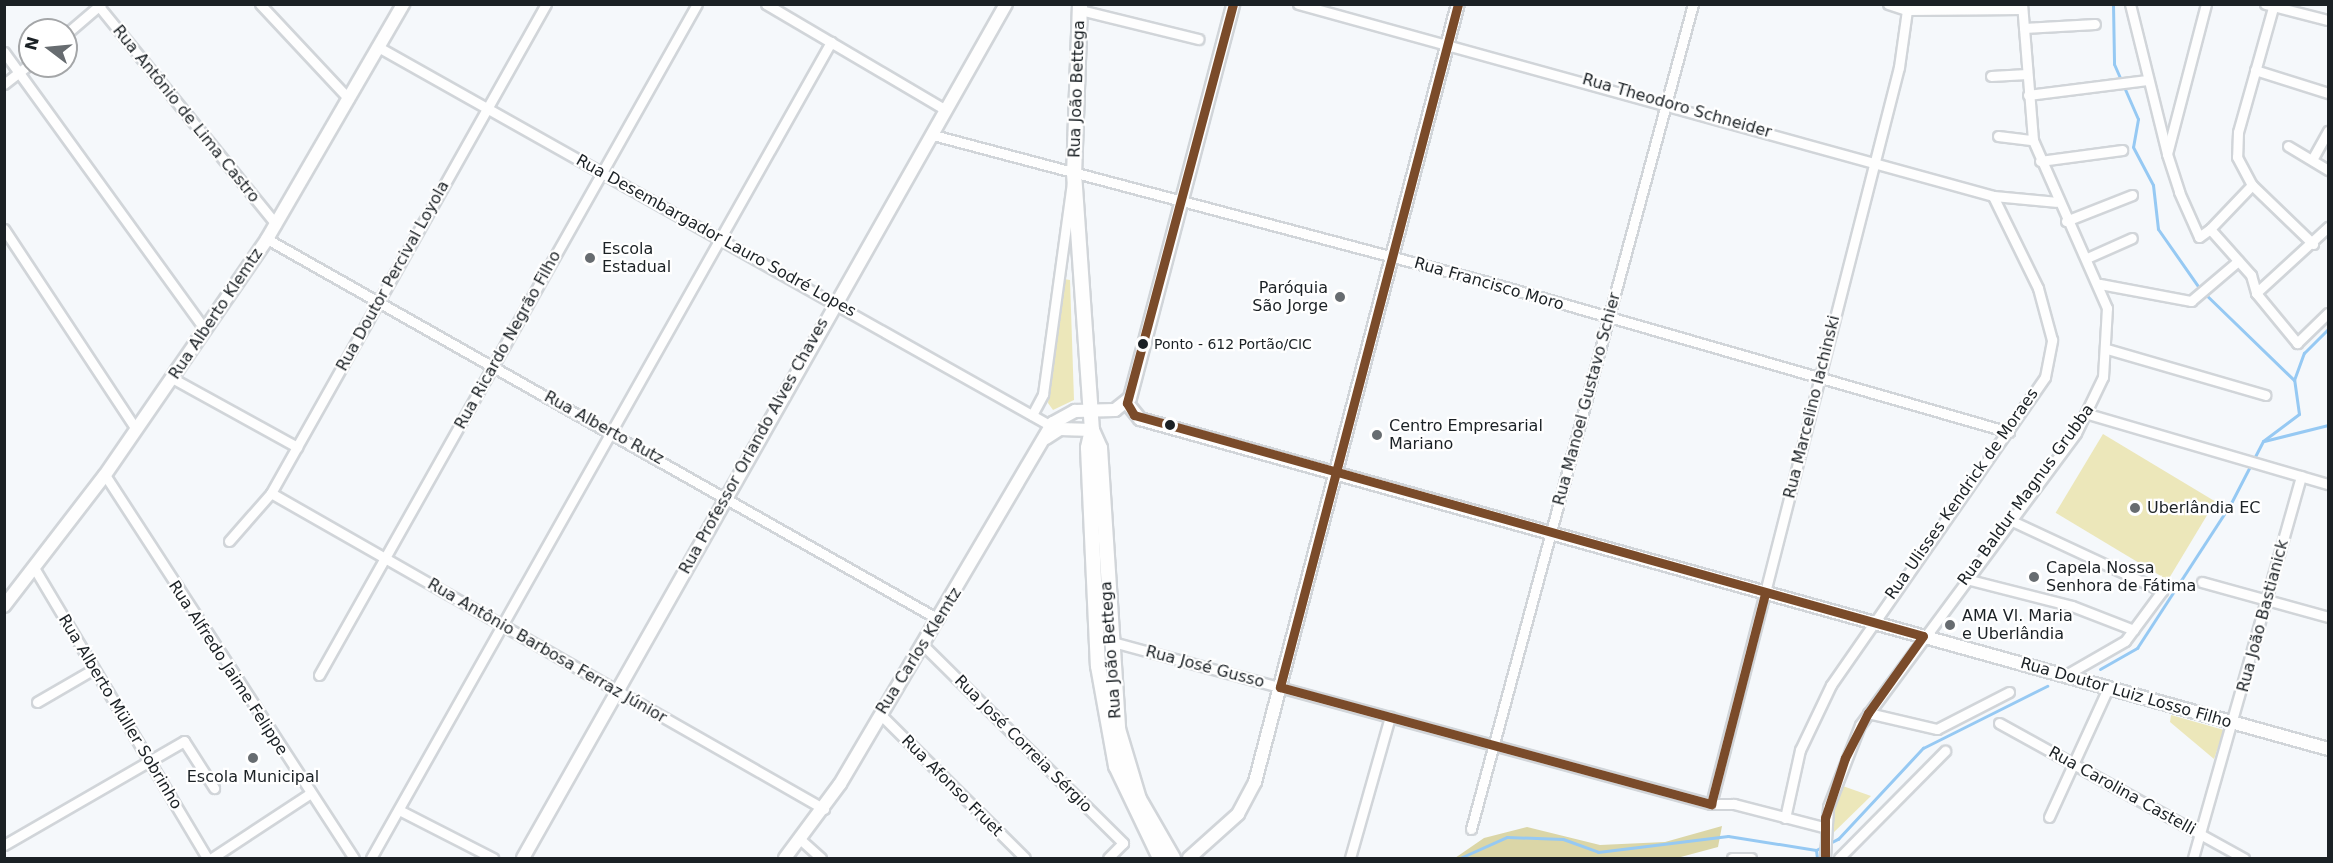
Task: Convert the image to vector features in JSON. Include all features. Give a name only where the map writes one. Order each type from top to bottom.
[{"type":"main road","name":"Rua João Bettega","points":[[1080,7],[1074,173],[1090,411],[1092,430],[1100,448],[1109,641],[1125,758],[1139,799],[1173,858]]},
{"type":"main road","name":"Rua João Bettega","points":[[1092,430],[1088,448],[1101,694],[1120,776],[1159,855]]},
{"type":"street","points":[[260,4],[349,99]]},
{"type":"street","name":"Rua Alberto Klemtz","points":[[4,606],[105,476],[267,239],[380,48],[403,4]]},
{"type":"street","name":"Rua Doutor Percival Loyola","points":[[229,540],[271,494],[546,4]]},
{"type":"street","name":"Rua Ricardo Negrão Filho","points":[[319,675],[697,4]]},
{"type":"street","points":[[766,4],[946,110]]},
{"type":"street","name":"Rua Professor Orlando Alves Chaves","points":[[524,858],[619,692],[724,496],[933,135],[1006,4]]},
{"type":"street","points":[[1051,426],[1066,414],[1115,410],[1127,403],[1233,4]]},
{"type":"street","name":"Rua Theodoro Schneider","points":[[1298,4],[1666,103],[1993,196],[2056,202]]},
{"type":"street","points":[[1189,858],[1242,806],[1255,782],[1458,4]]},
{"type":"street","name":"Rua Manoel Gustavo Schier","points":[[1471,829],[1693,4]]},
{"type":"street","points":[[1888,4],[1906,10],[2022,7]]},
{"type":"street","points":[[2130,4],[2146,80],[2167,154],[2199,237],[2210,229],[2252,185]]},
{"type":"street","points":[[2167,154],[2205,4]]},
{"type":"street","points":[[78,23],[99,5]]},
{"type":"street","name":"Rua Antônio de Lima Castro","points":[[99,5],[276,224]]},
{"type":"street","points":[[2313,244],[2252,185],[2236,149],[2271,5],[2328,20]]},
{"type":"street","points":[[1080,7],[1198,39]]},
{"type":"street","name":"Rua Baldur Magnus Grubba","points":[[1825,858],[1823,826],[1845,758],[1868,713],[2088,414],[2107,349],[2100,284],[2056,202],[2033,140],[2022,7]]},
{"type":"street","name":"Rua Marcelino Iachinski","points":[[1711,804],[1875,161],[1906,10]]},
{"type":"street","points":[[2024,28],[2096,24]]},
{"type":"street","points":[[371,858],[503,628],[609,431],[718,237],[831,42]]},
{"type":"street","name":"Rua Desembargador Lauro Sodré Lopes","points":[[380,48],[835,302],[1051,426]]},
{"type":"street","points":[[4,52],[18,71]]},
{"type":"street","points":[[2255,70],[2328,93]]},
{"type":"street","points":[[4,84],[18,73]]},
{"type":"street","points":[[1991,76],[2027,74]]},
{"type":"street","points":[[23,78],[205,330]]},
{"type":"street","points":[[2028,95],[2146,80]]},
{"type":"street","points":[[2313,158],[2328,131]]},
{"type":"street","name":"Rua Francisco Moro","points":[[933,135],[1392,256],[2009,432]]},
{"type":"street","points":[[1998,136],[2033,140]]},
{"type":"street","points":[[2288,146],[2313,158],[2328,170]]},
{"type":"street","points":[[2040,161],[2122,150]]},
{"type":"street","name":"Rua João Bettega","points":[[1032,415],[1043,394],[1074,173]]},
{"type":"street","points":[[2066,221],[2132,195]]},
{"type":"street","name":"Rua Ulisses Kendrick de Moraes","points":[[1785,818],[1808,728],[1872,622],[2009,432],[2045,377],[2052,340],[2038,288],[1993,196]]},
{"type":"street","points":[[2256,293],[2313,244],[2328,227]]},
{"type":"street","points":[[4,229],[136,429]]},
{"type":"street","points":[[2210,229],[2253,279],[2256,293],[2297,343],[2328,313]]},
{"type":"street","points":[[2087,258],[2132,238]]},
{"type":"street","name":"Rua Alberto Rutz","points":[[267,239],[724,496],[938,620]]},
{"type":"street","points":[[2100,284],[2199,295],[2238,261]]},
{"type":"street","points":[[2107,349],[2265,395]]},
{"type":"street","points":[[172,378],[297,447]]},
{"type":"street","name":"Rua Doutor Luiz Losso Filho","points":[[1127,403],[1140,419],[2328,749]]},
{"type":"street","points":[[2088,414],[2328,484]]},
{"type":"street","name":"Rua Carlos Klemtz","points":[[785,858],[824,808],[938,620],[1051,426]]},
{"type":"street","points":[[1045,439],[1060,429],[1092,430]]},
{"type":"street","name":"Rua Alfredo Jaime Felippe","points":[[105,476],[309,794],[354,858]]},
{"type":"street","name":"Rua João Bastianick","points":[[2193,858],[2235,723],[2301,476]]},
{"type":"street","name":"Rua Antônio Barbosa Ferraz Júnior","points":[[271,494],[503,628],[824,808]]},
{"type":"street","points":[[2010,520],[2162,591],[2126,641],[2064,675]]},
{"type":"street","name":"Rua Alberto Müller Sobrinho","points":[[33,566],[209,858]]},
{"type":"street","points":[[1966,579],[2072,606],[2134,630]]},
{"type":"street","points":[[2202,582],[2328,617]]},
{"type":"street","name":"Rua José Gusso","points":[[1109,641],[1711,804],[1725,802],[1823,826]]},
{"type":"street","name":"Rua José Correia Sérgio","points":[[922,644],[1123,843],[1108,858]]},
{"type":"street","points":[[37,702],[94,669]]},
{"type":"street","points":[[2049,817],[2108,688]]},
{"type":"street","points":[[1868,713],[1937,729],[2009,692]]},
{"type":"street","name":"Rua Afonso Fruet","points":[[880,714],[1025,858]]},
{"type":"street","points":[[1350,858],[1390,717]]},
{"type":"street","name":"Rua Carolina Castelli","points":[[1999,723],[2244,858]]},
{"type":"street","points":[[4,845],[147,758],[184,741],[214,788]]},
{"type":"street","points":[[1839,858],[1944,751]]},
{"type":"street","points":[[209,858],[309,794]]},
{"type":"street","points":[[399,810],[492,858]]},
{"type":"street","points":[[801,840],[821,858]]},
{"type":"street","points":[[1732,858],[1750,858]]},
{"type":"shaded area","points":[[1064,279],[1070,280],[1074,400],[1053,410],[1048,403]]},
{"type":"shaded area","name":"Uberlândia EC","points":[[2103,434],[2215,501],[2168,580],[2056,513]]},
{"type":"shaded area","points":[[2171,715],[2224,730],[2214,759],[2170,722]]},
{"type":"shaded area","points":[[1840,785],[1871,796],[1829,837],[1830,822]]},
{"type":"shaded area","points":[[1722,826],[1718,847],[1677,858],[1455,858],[1484,838],[1527,827],[1600,845],[1665,842]]},
{"type":"waterway","points":[[2113,4],[2114,64],[2138,119],[2133,147],[2153,185],[2158,229],[2200,289],[2294,380]]},
{"type":"waterway","points":[[2100,669],[2137,648],[2230,505],[2263,441],[2299,414],[2294,380],[2304,353],[2328,329]]},
{"type":"waterway","points":[[2264,441],[2328,425]]},
{"type":"waterway","points":[[1460,858],[1507,837],[1563,839],[1598,852],[1728,836],[1816,850],[1838,839],[1923,748],[2047,686]]},
{"type":"waterway","points":[[1816,850],[1817,858]]},
{"type":"transit line","points":[[1233,4],[1127,403],[1134,415],[1923,636],[1868,713],[1845,758],[1825,818],[1825,858]]},
{"type":"transit line","points":[[1458,4],[1280,687],[1711,804],[1765,593]]},
{"type":"place","name":"Escola Estadual","points":[[590,258]]},
{"type":"place","name":"Paróquia São Jorge","points":[[1340,297]]},
{"type":"place","name":"Ponto - 612 Portão/CIC","points":[[1143,344]]},
{"type":"place","name":"Centro Empresarial Mariano","points":[[1377,435]]},
{"type":"place","name":"Uberlândia EC","points":[[2135,508]]},
{"type":"place","name":"Capela Nossa Senhora de Fátima","points":[[2034,577]]},
{"type":"place","name":"AMA Vl. Maria e Uberlândia","points":[[1950,625]]},
{"type":"place","name":"Escola Municipal","points":[[253,758]]}]
